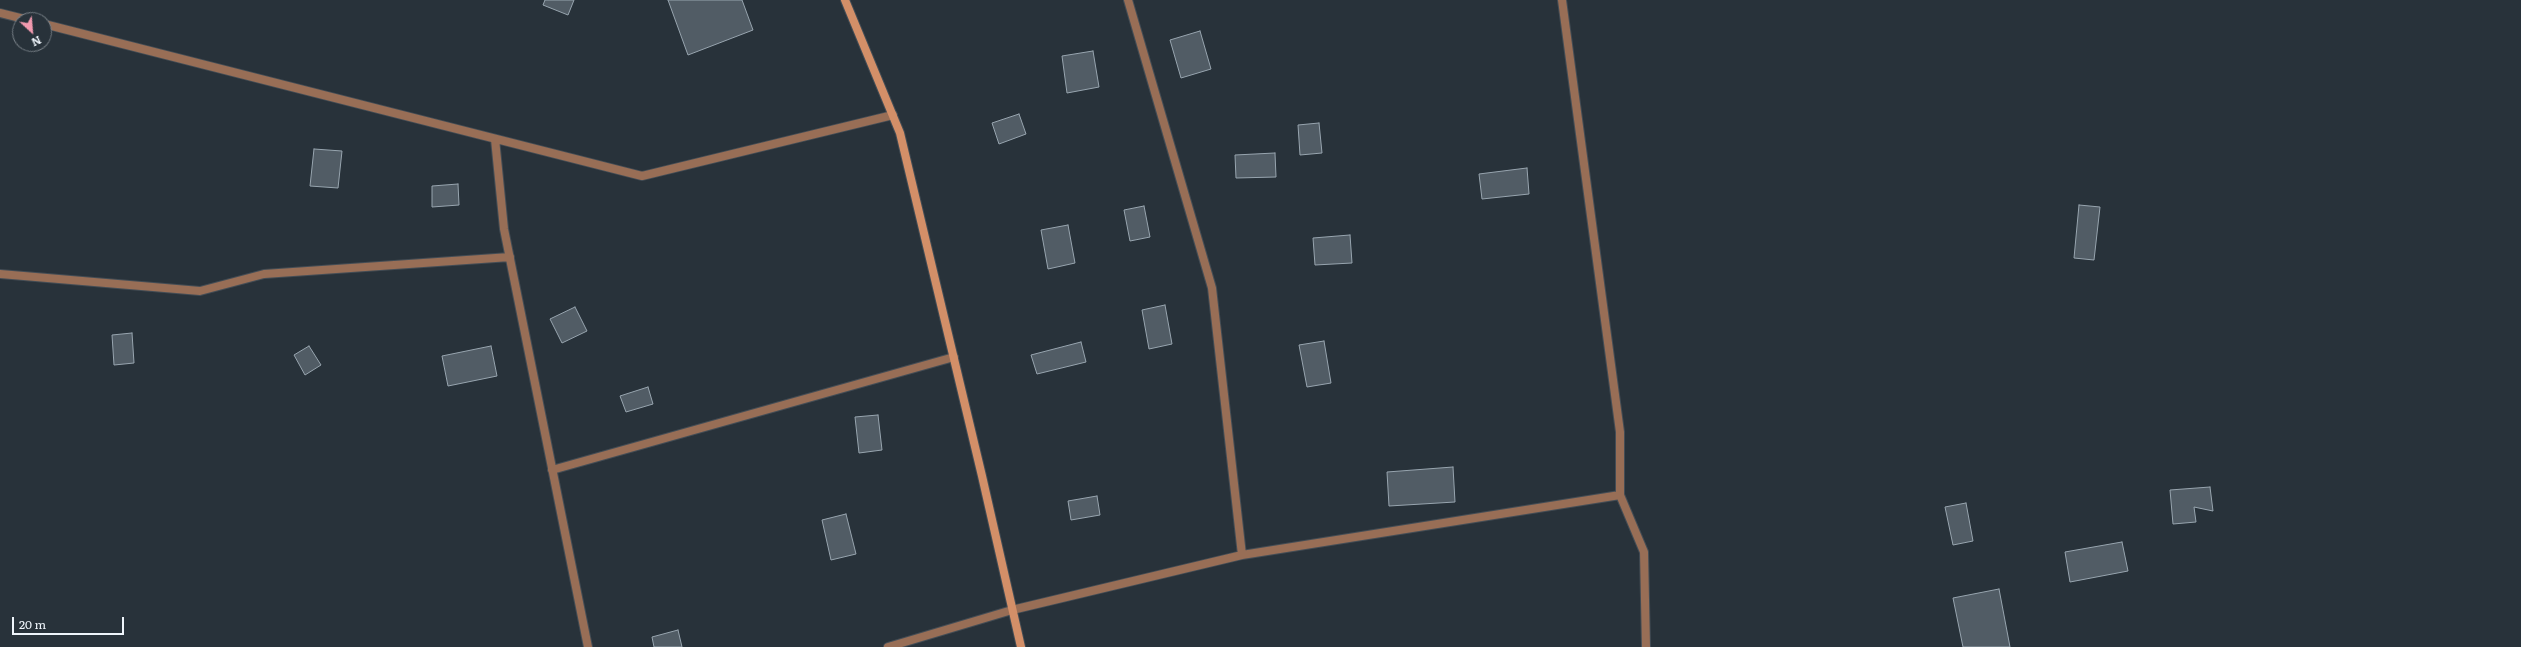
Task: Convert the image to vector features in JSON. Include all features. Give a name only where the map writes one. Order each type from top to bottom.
[{"type":"street","points":[[845,0],[900,133],[954,357],[1021,647]]},
{"type":"street","points":[[1128,0],[1212,288],[1242,555]]},
{"type":"street","points":[[1562,0],[1620,432],[1620,495],[1644,552],[1646,647]]},
{"type":"street","points":[[0,13],[12,16]]},
{"type":"street","points":[[52,26],[642,176],[893,115]]},
{"type":"street","points":[[495,139],[504,229],[588,647]]},
{"type":"street","points":[[0,274],[200,291],[264,274],[510,258]]},
{"type":"street","points":[[552,470],[954,357]]},
{"type":"street","points":[[888,647],[1012,610],[1242,555],[1620,495]]},
{"type":"building","points":[[545,0],[574,0],[568,15],[543,5]]},
{"type":"building","points":[[668,0],[742,0],[753,30],[688,55]]},
{"type":"building","points":[[1200,31],[1211,69],[1181,78],[1170,40]]},
{"type":"building","points":[[1093,51],[1099,87],[1067,93],[1062,56]]},
{"type":"building","points":[[1019,114],[1026,134],[999,144],[992,123]]},
{"type":"building","points":[[1319,123],[1322,153],[1300,155],[1298,125]]},
{"type":"building","points":[[314,149],[342,151],[338,188],[310,186]]},
{"type":"building","points":[[1275,153],[1276,177],[1236,178],[1235,155]]},
{"type":"building","points":[[1527,168],[1529,194],[1482,199],[1479,174]]},
{"type":"building","points":[[458,184],[459,205],[432,207],[432,186]]},
{"type":"building","points":[[2079,205],[2100,207],[2094,260],[2074,258]]},
{"type":"building","points":[[1144,206],[1150,237],[1130,241],[1124,210]]},
{"type":"building","points":[[1068,225],[1075,263],[1048,269],[1041,230]]},
{"type":"building","points":[[1350,235],[1352,263],[1315,265],[1313,238]]},
{"type":"building","points":[[1165,305],[1172,344],[1149,349],[1142,310]]},
{"type":"building","points":[[575,307],[587,331],[562,343],[550,319]]},
{"type":"building","points":[[132,333],[134,363],[114,365],[112,335]]},
{"type":"building","points":[[1324,341],[1331,383],[1307,387],[1299,345]]},
{"type":"building","points":[[1081,342],[1086,362],[1037,374],[1031,355]]},
{"type":"building","points":[[309,346],[321,365],[305,375],[294,355]]},
{"type":"building","points":[[491,346],[497,376],[448,386],[442,356]]},
{"type":"building","points":[[648,387],[653,404],[626,412],[620,396]]},
{"type":"building","points":[[878,415],[882,450],[859,453],[855,417]]},
{"type":"building","points":[[1453,467],[1455,502],[1389,506],[1387,472]]},
{"type":"building","points":[[2210,487],[2213,511],[2194,507],[2196,522],[2173,524],[2170,490]]},
{"type":"building","points":[[1097,496],[1100,515],[1071,520],[1068,501]]},
{"type":"building","points":[[1966,503],[1973,541],[1953,545],[1945,507]]},
{"type":"building","points":[[846,514],[856,554],[831,560],[822,520]]},
{"type":"building","points":[[2122,542],[2128,571],[2070,582],[2065,552]]},
{"type":"building","points":[[1999,589],[2010,647],[1963,647],[1953,598]]},
{"type":"building","points":[[678,630],[682,647],[654,647],[652,637]]}]
